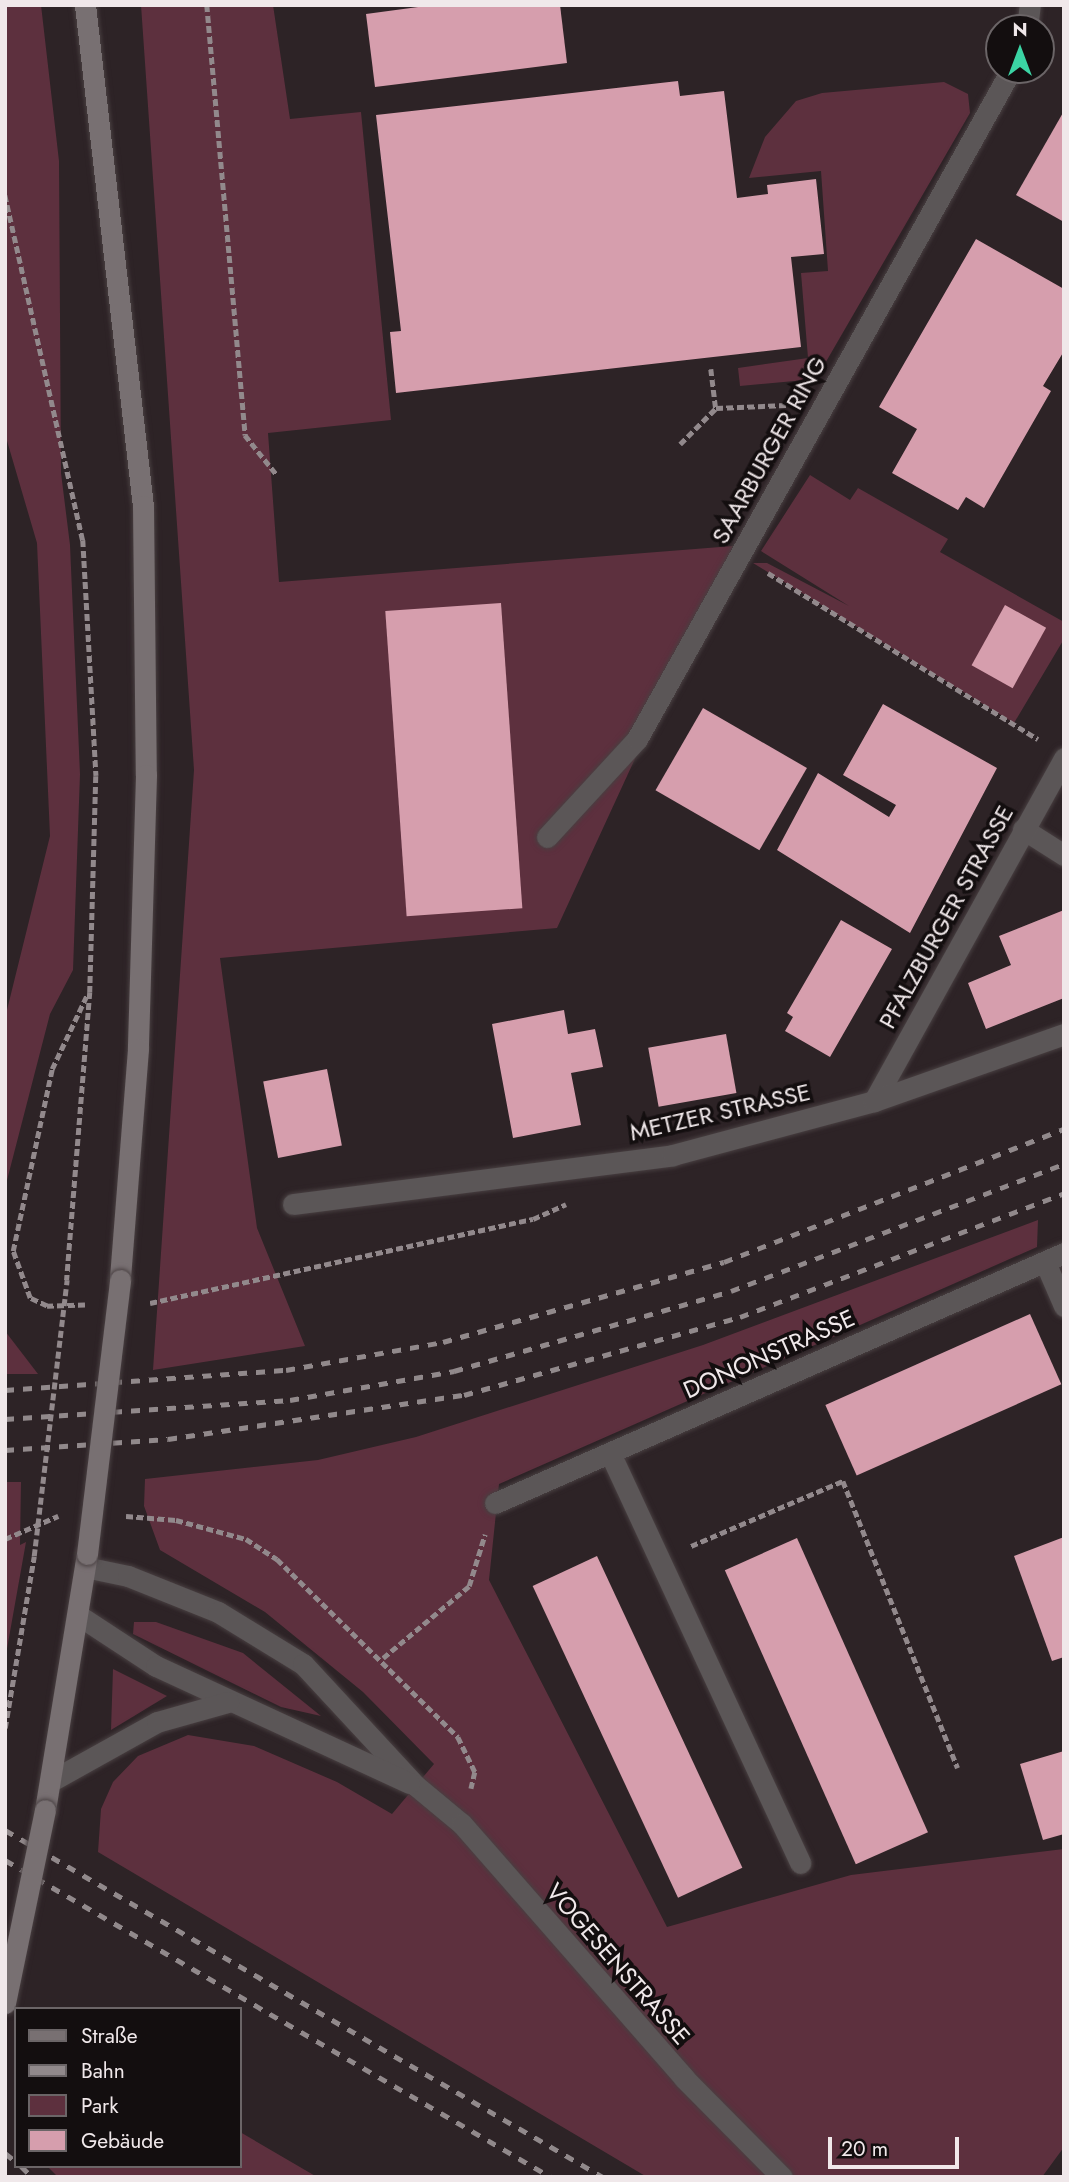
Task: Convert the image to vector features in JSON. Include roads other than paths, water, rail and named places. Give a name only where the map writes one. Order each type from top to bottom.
[{"type":"main road","points":[[5,2003],[46,1810],[86,1560],[120,1280],[138,1049],[146,775],[143,506],[85,5]]},
{"type":"street","name":"SAARBURGER RING","points":[[547,837],[637,739],[1003,84]]},
{"type":"street","name":"PFALZBURGER STRASSE","points":[[874,1101],[1023,830],[1057,752]]},
{"type":"street","points":[[1023,830],[1064,855]]},
{"type":"street","name":"METZER STRASSE","points":[[293,1204],[673,1155],[874,1101],[1064,1034]]},
{"type":"street","points":[[1054,1258],[1064,1306]]},
{"type":"street","name":"DONONSTRASSE","points":[[495,1503],[1054,1258]]},
{"type":"street","points":[[610,1452],[800,1863]]},
{"type":"street","name":"VOGESENSTRASSE","points":[[86,1560],[265,1637],[337,1695],[415,1786],[462,1824],[684,2078],[782,2177]]},
{"type":"street","name":"VOGESENSTRASSE","points":[[78,1615],[228,1702],[415,1786]]},
{"type":"street","points":[[51,1781],[157,1722],[228,1702]]},
{"type":"railway","points":[[5,1390],[286,1370],[443,1342],[724,1262],[1064,1129]]},
{"type":"railway","points":[[5,1419],[290,1400],[454,1371],[731,1291],[1064,1164]]},
{"type":"railway","points":[[5,1450],[168,1439],[464,1395],[740,1317],[1064,1193]]},
{"type":"railway","points":[[5,1830],[603,2177]]},
{"type":"railway","points":[[5,1860],[551,2177]]},
{"type":"railway","points":[[5,2153],[14,2160]]},
{"type":"railway","points":[[23,2168],[32,2177]]}]
